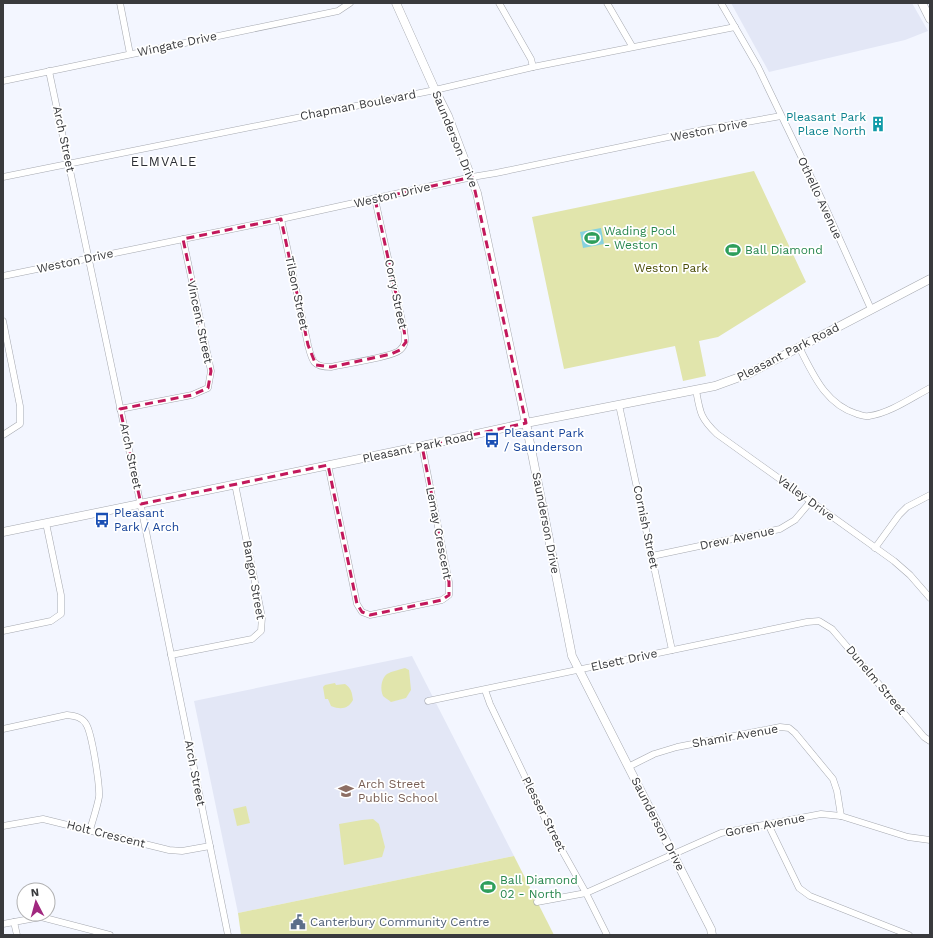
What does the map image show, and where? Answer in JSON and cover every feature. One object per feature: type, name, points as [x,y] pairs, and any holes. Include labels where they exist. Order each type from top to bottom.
[{"type":"street","points":[[120,3],[130,54]]},
{"type":"street","name":"Wingate Drive","points":[[3,81],[338,11],[350,3]]},
{"type":"street","name":"Saunderson Drive","points":[[396,3],[448,116],[477,193],[526,423],[572,656],[711,929],[712,935]]},
{"type":"street","points":[[499,3],[531,59],[533,67]]},
{"type":"street","points":[[607,3],[632,46]]},
{"type":"street","name":"Othello Avenue","points":[[721,3],[758,67],[871,309]]},
{"type":"street","points":[[922,3],[930,19]]},
{"type":"street","name":"Chapman Boulevard","points":[[3,176],[435,90],[632,46],[735,27]]},
{"type":"street","name":"Arch Street","points":[[49,71],[141,504],[228,935]]},
{"type":"street","name":"Weston Drive","points":[[3,276],[183,238],[282,219],[472,177],[781,116]]},
{"type":"street","name":"Corry Street","points":[[316,365],[331,367],[391,354],[400,350],[406,342],[375,199]]},
{"type":"street","name":"Tilson Street","points":[[282,219],[308,345],[311,357],[316,365]]},
{"type":"street","name":"Vincent Street","points":[[120,409],[192,395],[208,388],[211,371],[183,238]]},
{"type":"street","name":"Pleasant Park Road","points":[[3,532],[422,446],[526,423],[715,386],[748,374],[930,279]]},
{"type":"street","points":[[3,321],[20,406],[20,424],[3,435]]},
{"type":"street","points":[[799,347],[826,394],[849,411],[868,416],[885,411],[930,388]]},
{"type":"street","name":"Valley Drive","points":[[696,390],[702,416],[707,424],[717,434],[894,561],[910,575],[930,598]]},
{"type":"street","name":"Cornish Street","points":[[619,405],[672,650]]},
{"type":"street","name":"Lemay Crescent","points":[[328,465],[357,604],[362,612],[370,615],[442,600],[449,595],[449,582],[422,446]]},
{"type":"street","name":"Bangor Street","points":[[171,655],[252,638],[261,631],[262,617],[235,484]]},
{"type":"street","points":[[875,548],[907,507],[930,495]]},
{"type":"street","name":"Drew Avenue","points":[[652,556],[780,529],[795,520],[811,502]]},
{"type":"street","points":[[3,631],[51,621],[61,614],[61,595],[46,524]]},
{"type":"street","name":"Elsett Drive","points":[[428,701],[807,622],[819,622]]},
{"type":"street","name":"Dunelm Street","points":[[819,622],[832,629],[924,737],[930,741]]},
{"type":"street","name":"Plesser Street","points":[[485,690],[490,704],[550,829],[586,892],[607,935]]},
{"type":"street","points":[[3,729],[67,716],[78,717],[86,723],[89,731],[99,784],[99,796],[90,830]]},
{"type":"street","name":"Shamir Avenue","points":[[628,767],[654,754],[677,747],[780,726],[789,728],[795,733],[833,779],[837,791],[841,816]]},
{"type":"street","name":"Goren Avenue","points":[[537,902],[586,892],[721,833],[821,814],[841,816],[908,837],[930,840]]},
{"type":"street","name":"Holt Crescent","points":[[3,826],[43,819],[169,850],[182,851],[210,846]]},
{"type":"street","points":[[768,824],[799,888],[810,896],[909,935]]},
{"type":"street","points":[[3,924],[41,918],[110,935]]},
{"type":"street","points":[[14,922],[17,935]]},
{"type":"highlighted area","points":[[472,177],[526,423],[422,446],[449,582],[449,595],[442,600],[370,615],[362,612],[357,604],[328,465],[141,504],[120,409],[192,395],[208,388],[211,371],[183,239],[281,219],[308,345],[316,365],[331,367],[391,354],[400,350],[406,342],[375,199]]},
{"type":"shaded area","points":[[731,3],[912,3],[928,31],[905,40],[769,72]]},
{"type":"shaded area","name":"Arch Street Public School","points":[[412,656],[514,856],[238,913],[194,701]]},
{"type":"green space","name":"Weston Park","points":[[754,171],[806,282],[718,337],[699,341],[706,376],[683,381],[675,346],[564,369],[532,217]]},
{"type":"green space","points":[[405,668],[409,670],[411,690],[406,698],[391,702],[383,696],[381,687],[383,679],[389,673]]},
{"type":"green space","points":[[335,683],[336,685],[345,684],[351,690],[353,700],[344,708],[331,706],[328,699],[325,699],[323,687],[325,685]]},
{"type":"green space","points":[[246,806],[250,823],[237,826],[233,809]]},
{"type":"green space","points":[[373,819],[379,824],[385,847],[382,857],[344,865],[339,824]]},
{"type":"green space","points":[[514,856],[554,935],[241,935],[238,913]]},
{"type":"water","name":"Wading Pool - Weston","points":[[601,228],[604,244],[583,248],[580,232]]},
{"type":"place","name":"Pleasant Park Place North","points":[[878,124]]},
{"type":"place","name":"Wading Pool - Weston","points":[[592,238]]},
{"type":"place","name":"Ball Diamond","points":[[733,250]]},
{"type":"place","name":"Pleasant Park / Saunderson","points":[[492,440]]},
{"type":"place","name":"Pleasant Park / Arch","points":[[102,520]]},
{"type":"place","name":"Arch Street Public School","points":[[346,791]]},
{"type":"place","name":"Ball Diamond 02 - North","points":[[488,887]]},
{"type":"place","name":"Canterbury Community Centre","points":[[298,922]]},
{"type":"district","name":"ELMVALE","points":[[164,161]]}]
